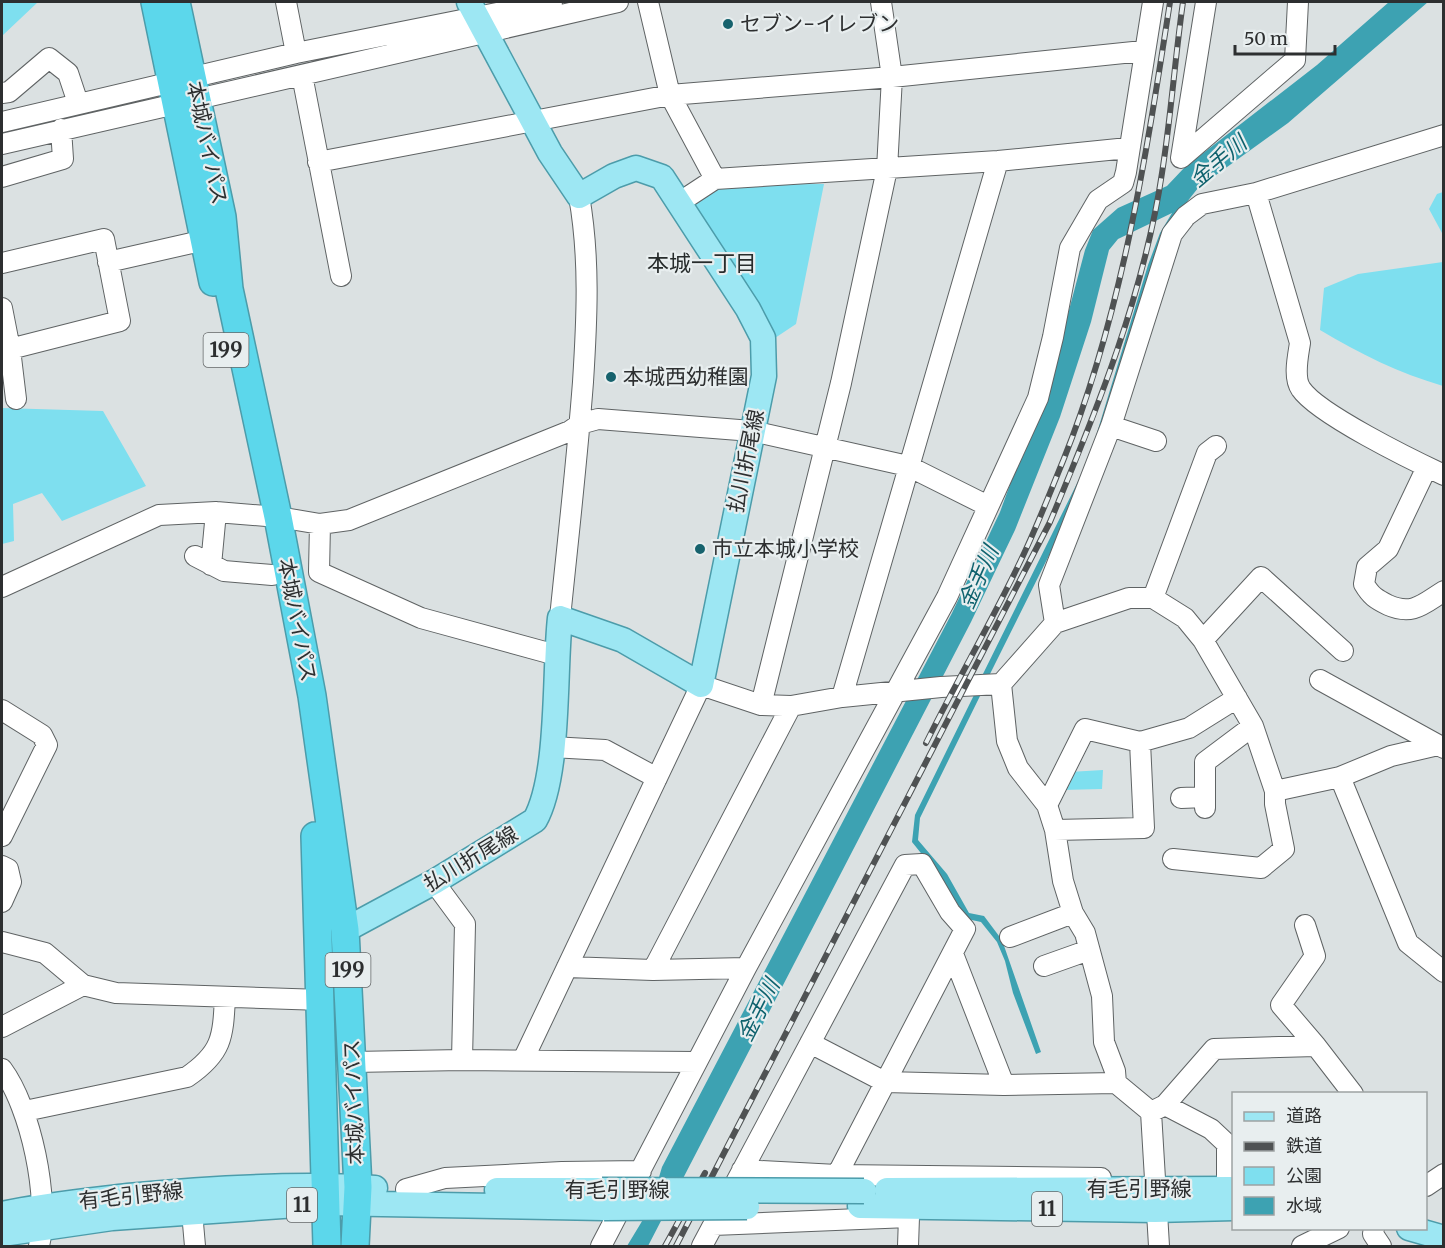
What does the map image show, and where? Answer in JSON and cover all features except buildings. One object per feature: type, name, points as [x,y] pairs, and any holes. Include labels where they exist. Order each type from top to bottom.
[{"type":"highway","name":"本城バイパス","points":[[155,2],[184,89],[222,217],[229,289],[269,517],[272,574],[298,699],[317,854],[327,1246]]},
{"type":"highway","name":"本城バイパス","points":[[176,2],[184,89],[205,240],[312,696],[345,930],[358,1195],[355,1246]]},
{"type":"main road","points":[[477,17],[536,122],[550,153],[579,196]]},
{"type":"main road","name":"払川折尾線","points":[[579,196],[614,176],[636,168],[662,177],[680,202],[763,338],[764,376],[701,685]]},
{"type":"main road","points":[[560,618],[623,640],[701,685]]},
{"type":"main road","name":"払川折尾線","points":[[345,930],[434,882],[535,820],[544,804],[552,747],[560,618]]},
{"type":"main road","name":"有毛引野線","points":[[2,1234],[194,1190],[326,1195],[603,1199],[1156,1199]]},
{"type":"main road","name":"有毛引野線","points":[[358,1195],[406,1190],[603,1199]]},
{"type":"main road","name":"有毛引野線","points":[[2,1214],[41,1226],[192,1212],[326,1195]]},
{"type":"main road","name":"有毛引野線","points":[[862,1198],[909,1212],[1231,1195]]},
{"type":"main road","points":[[1427,1217],[1443,1221]]},
{"type":"main road","points":[[1416,1230],[1443,1238]]},
{"type":"street","points":[[286,2],[296,53]]},
{"type":"street","points":[[2,144],[61,129],[296,53],[552,2]]},
{"type":"street","points":[[2,122],[78,103],[302,75],[477,17],[618,2]]},
{"type":"street","points":[[648,2],[670,95],[715,179]]},
{"type":"street","points":[[761,705],[825,449],[887,169],[892,77],[881,2]]},
{"type":"street","points":[[601,1246],[746,968],[903,691],[1038,399],[1053,337],[1070,248],[1098,200],[1123,183],[1143,51],[1153,2]]},
{"type":"street","points":[[1206,2],[1181,158],[1295,60],[1298,2]]},
{"type":"street","points":[[318,162],[670,95],[892,77],[1143,51]]},
{"type":"street","points":[[2,93],[9,92],[49,58],[68,74],[78,103]]},
{"type":"street","points":[[302,75],[341,276]]},
{"type":"street","points":[[2,177],[63,159],[61,129]]},
{"type":"street","points":[[1055,623],[1049,585],[1111,426],[1172,234],[1186,216],[1202,204],[1256,193],[1443,135]]},
{"type":"street","points":[[680,202],[715,179],[998,161],[1128,147]]},
{"type":"street","points":[[842,697],[998,161]]},
{"type":"street","points":[[1256,193],[1300,343],[1297,368],[1299,388],[1319,408],[1435,471],[1388,549],[1367,567],[1364,584],[1372,597],[1403,611],[1417,608],[1443,591]]},
{"type":"street","points":[[560,618],[580,424],[588,304],[585,227],[579,196]]},
{"type":"street","points":[[2,263],[104,239],[120,321],[10,349]]},
{"type":"street","points":[[108,262],[205,240]]},
{"type":"street","points":[[2,308],[16,399]]},
{"type":"street","points":[[2,588],[159,515],[216,513],[320,524],[349,519],[570,431],[580,424],[598,419],[752,431],[908,466],[988,506]]},
{"type":"street","points":[[1111,426],[1156,441]]},
{"type":"street","points":[[1153,598],[1207,453],[1216,446]]},
{"type":"street","points":[[216,513],[203,561],[224,571],[272,574]]},
{"type":"street","points":[[320,524],[319,572],[421,618],[556,655]]},
{"type":"street","points":[[1203,640],[1261,577],[1343,651]]},
{"type":"street","points":[[523,1060],[701,685],[761,705],[791,706],[842,697],[941,687],[1001,684],[1055,623],[1129,598],[1153,598],[1185,618],[1203,640],[1253,726],[1275,791],[1275,804],[1284,849],[1261,868],[1173,859]]},
{"type":"street","points":[[1320,680],[1441,746]]},
{"type":"street","points":[[1001,684],[1007,741],[1018,768],[1047,805],[1055,830],[1063,880],[1074,913],[1085,933],[1102,996],[1104,1042],[1115,1071],[1116,1083]]},
{"type":"street","points":[[1047,805],[1085,729],[1140,742],[1190,728],[1237,698]]},
{"type":"street","points":[[653,970],[791,706]]},
{"type":"street","points":[[2,710],[42,735],[47,745],[10,793],[2,836]]},
{"type":"street","points":[[1181,798],[1205,803],[1205,762],[1253,726]]},
{"type":"street","points":[[1055,830],[1144,828],[1140,742]]},
{"type":"street","points":[[1275,791],[1340,777],[1391,756],[1441,746]]},
{"type":"street","points":[[552,747],[605,750],[657,778]]},
{"type":"street","points":[[1340,777],[1408,943],[1443,972]]},
{"type":"street","points":[[702,1246],[905,865],[922,864],[950,912],[965,929],[837,1175]]},
{"type":"street","points":[[2,866],[8,869],[11,882],[2,902]]},
{"type":"street","points":[[434,882],[465,924],[462,1060]]},
{"type":"street","points":[[1010,937],[1074,913]]},
{"type":"street","points":[[1305,925],[1315,956],[1281,1005],[1351,1092]]},
{"type":"street","points":[[2,942],[45,953],[83,985],[116,993],[322,1000]]},
{"type":"street","points":[[1044,966],[1089,950]]},
{"type":"street","points":[[953,954],[1004,1085]]},
{"type":"street","points":[[567,967],[653,970],[746,968]]},
{"type":"street","points":[[2,1027],[83,985]]},
{"type":"street","points":[[25,1111],[187,1077],[204,1066],[216,1052],[224,1033],[225,997]]},
{"type":"street","points":[[810,1043],[885,1082],[1004,1085],[1116,1083],[1158,1109],[1211,1129],[1227,1144],[1231,1195]]},
{"type":"street","points":[[1159,1246],[1156,1199],[1158,1109],[1214,1049],[1316,1046]]},
{"type":"street","points":[[353,1062],[523,1060],[696,1062]]},
{"type":"street","points":[[5,1081],[25,1111],[41,1226]]},
{"type":"street","points":[[742,1170],[837,1175],[1124,1178],[1156,1199]]},
{"type":"street","points":[[406,1190],[445,1178],[562,1172],[641,1172]]},
{"type":"street","points":[[1427,1185],[1443,1174]]},
{"type":"street","points":[[192,1212],[195,1246]]},
{"type":"street","points":[[713,1225],[909,1212],[908,1246]]},
{"type":"street","points":[[1302,1246],[1335,1230]]},
{"type":"street","points":[[1374,1230],[1373,1234],[1381,1246]]},
{"type":"green space","points":[[2,2],[38,2],[2,36]]},
{"type":"green space","points":[[824,184],[796,324],[772,340],[690,206],[718,185]]},
{"type":"green space","points":[[1444,192],[1443,258],[1442,233],[1429,209],[1437,194]]},
{"type":"green space","points":[[1443,262],[1443,386],[1380,362],[1320,330],[1324,288],[1358,274]]},
{"type":"green space","points":[[2,408],[103,411],[146,486],[62,521],[42,493],[13,504],[14,541],[2,544]]},
{"type":"green space","points":[[1103,770],[1102,789],[1061,790],[1069,772]]},
{"type":"water","name":"金手川","points":[[1389,2],[1428,2],[1288,123],[1198,188],[1179,212],[1077,499],[987,680],[980,680],[1089,459],[1148,265],[1160,233],[1172,213],[1118,239],[1109,250],[1091,322],[1060,417],[1015,530],[971,622],[648,1246],[627,1246],[650,1208],[662,1167],[952,613],[1000,512],[1056,359],[1085,250],[1093,230],[1118,208],[1167,186],[1184,168],[1317,65]]},
{"type":"water","points":[[974,695],[980,696],[920,818],[918,840],[947,874],[969,913],[984,916],[1002,940],[1041,1052],[1036,1054],[997,942],[981,922],[967,919],[941,878],[912,842],[915,815]]},
{"type":"railway","points":[[926,743],[1026,550],[1084,405],[1101,349],[1130,234],[1170,2]]},
{"type":"railway","points":[[676,1246],[1050,522],[1068,480],[1117,351],[1144,263],[1162,173],[1183,2]]},
{"type":"railway","points":[[665,1246],[705,1173]]},
{"type":"place","name":"セブン-イレブン","points":[[728,24]]},
{"type":"place","name":"本城西幼稚園","points":[[611,377]]},
{"type":"place","name":"市立本城小学校","points":[[700,549]]},
{"type":"district","name":"本城一丁目","points":[[702,263]]}]
